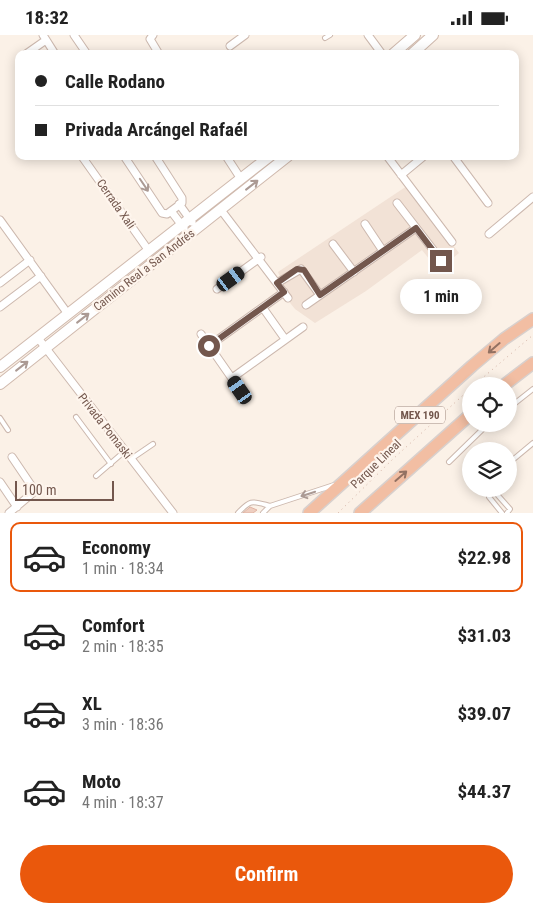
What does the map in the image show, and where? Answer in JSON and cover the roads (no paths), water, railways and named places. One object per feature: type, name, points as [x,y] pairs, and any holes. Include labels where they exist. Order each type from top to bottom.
[{"type":"highway","name":"MEX 190","points":[[310,513],[472,366],[504,339],[533,319]]},
{"type":"highway","points":[[515,377],[533,363]]},
{"type":"highway","name":"MEX 190","points":[[363,512],[462,422]]},
{"type":"main road","points":[[398,50],[415,35]]},
{"type":"main road","points":[[416,50],[433,35]]},
{"type":"main road","points":[[406,43],[411,50]]},
{"type":"main road","name":"Camino Real a San Andrés","points":[[2,363],[38,338],[265,160]]},
{"type":"main road","name":"Camino Real a San Andrés","points":[[0,383],[283,160]]},
{"type":"street","points":[[74,35],[84,50]]},
{"type":"street","points":[[153,35],[150,39],[156,50]]},
{"type":"street","points":[[230,46],[245,35]]},
{"type":"street","points":[[368,35],[379,50]]},
{"type":"street","points":[[31,50],[45,38],[53,50]]},
{"type":"street","name":"Cerrada Xali","points":[[84,160],[149,251]]},
{"type":"street","points":[[127,160],[167,212],[186,222]]},
{"type":"street","points":[[157,160],[181,202],[186,222],[193,232]]},
{"type":"street","points":[[229,160],[241,179]]},
{"type":"street","points":[[390,160],[452,242]]},
{"type":"street","points":[[401,175],[419,160]]},
{"type":"street","points":[[456,160],[488,203]]},
{"type":"street","points":[[489,234],[533,197]]},
{"type":"street","points":[[167,212],[181,202]]},
{"type":"street","points":[[396,203],[441,261]]},
{"type":"street","points":[[209,346],[263,308],[286,295],[269,272],[268,265],[260,258],[223,208]]},
{"type":"street","points":[[0,220],[68,314]]},
{"type":"street","points":[[365,223],[384,251]]},
{"type":"street","points":[[306,305],[416,228]]},
{"type":"street","points":[[333,244],[354,272]]},
{"type":"street","points":[[217,289],[260,258]]},
{"type":"street","points":[[1,279],[30,260]]},
{"type":"street","points":[[277,283],[301,269],[320,295]]},
{"type":"street","points":[[0,307],[42,276]]},
{"type":"street","points":[[263,308],[285,339]]},
{"type":"street","points":[[232,378],[303,327]]},
{"type":"street","points":[[201,334],[240,390]]},
{"type":"street","name":"Privada Pomaski","points":[[38,338],[173,513]]},
{"type":"street","points":[[10,513],[35,491],[12,457]]},
{"type":"street","points":[[0,481],[17,507]]},
{"type":"lane","points":[[325,38],[330,35]]},
{"type":"lane","points":[[517,401],[533,389]]},
{"type":"lane","points":[[76,417],[111,464]]},
{"type":"lane","points":[[0,418],[8,430]]},
{"type":"lane","points":[[449,462],[480,432]]},
{"type":"lane","points":[[517,456],[533,443]]},
{"type":"lane","points":[[131,459],[153,444]]},
{"type":"lane","points":[[96,476],[125,451]]},
{"type":"lane","points":[[263,513],[270,506],[345,482]]},
{"type":"lane","points":[[502,513],[489,497],[494,491],[510,512]]},
{"type":"lane","points":[[238,513],[248,502],[254,501],[270,506]]}]
